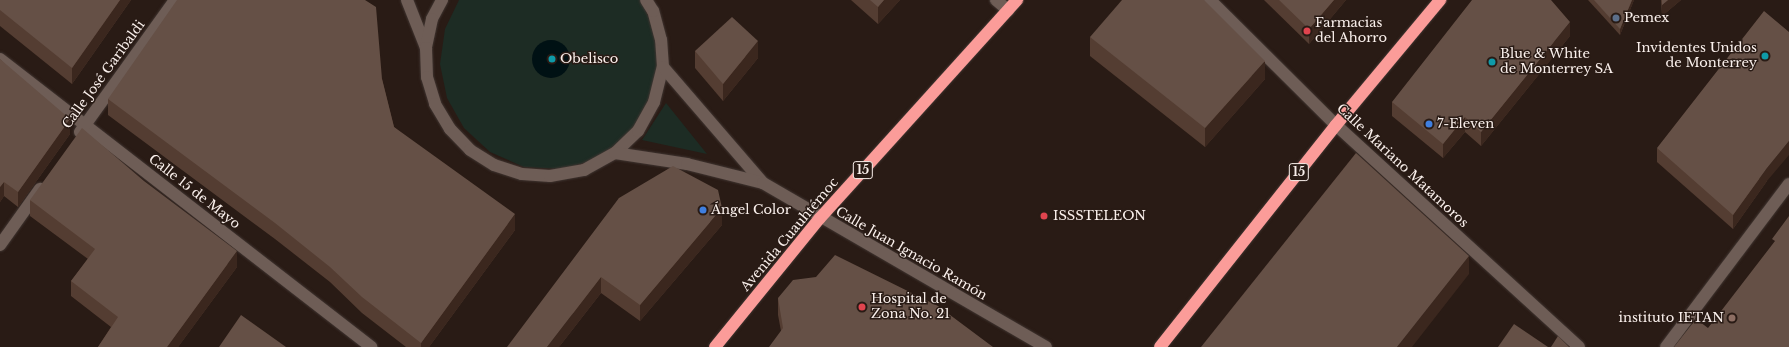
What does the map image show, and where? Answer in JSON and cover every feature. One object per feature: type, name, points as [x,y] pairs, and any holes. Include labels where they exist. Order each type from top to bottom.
[{"type":"highway","name":"Avenida Cuauhtémoc","points":[[715,347],[820,218],[1018,0]]},
{"type":"highway","name":"15","points":[[1160,347],[1336,125],[1440,0]]},
{"type":"street","name":"Calle José Garibaldi","points":[[71,145],[175,0]]},
{"type":"street","points":[[408,0],[426,48]]},
{"type":"street","points":[[442,0],[432,18],[426,48],[427,77],[435,104],[450,129],[470,150],[494,165],[522,174],[550,176],[584,170],[615,153],[638,131],[654,102],[663,67],[661,40],[653,11],[646,0]]},
{"type":"street","points":[[996,0],[1008,10]]},
{"type":"street","name":"Calle Mariano Matamoros","points":[[1210,0],[1336,125],[1579,347]]},
{"type":"street","name":"Calle 15 de Mayo","points":[[0,59],[84,126],[371,347]]},
{"type":"street","name":"Calle Juan Ignacio Ramón","points":[[663,67],[763,184]]},
{"type":"street","name":"Calle Juan Ignacio Ramón","points":[[615,153],[687,164],[763,184],[1046,347]]},
{"type":"street","points":[[0,245],[49,176]]},
{"type":"street","points":[[1666,347],[1789,184]]},
{"type":"green space","points":[[459,0],[641,0],[656,34],[659,71],[649,107],[628,137],[598,159],[562,169],[524,167],[490,152],[464,128],[447,98],[440,64],[445,29]]},
{"type":"green space","points":[[666,103],[707,154],[642,140]]},
{"type":"shaded area","points":[[547,40],[555,40],[565,45],[569,52],[569,66],[565,73],[555,78],[547,78],[537,73],[535,70],[532,63],[532,55],[537,45],[540,43]]},
{"type":"building","points":[[0,0],[120,0],[72,68],[0,10]]},
{"type":"building","points":[[177,0],[365,0],[376,7],[382,79],[394,127],[515,214],[421,343],[362,297],[330,267],[275,223],[108,99]]},
{"type":"building","points":[[870,0],[884,0],[878,7]]},
{"type":"building","points":[[1122,0],[1204,0],[1265,61],[1205,128],[1090,37]]},
{"type":"building","points":[[1279,0],[1334,0],[1309,29]]},
{"type":"building","name":"Blue & White de Monterrey SA","points":[[1472,0],[1551,0],[1570,22],[1481,132],[1465,117],[1443,144],[1392,102]]},
{"type":"building","name":"Pemex","points":[[1594,0],[1632,0],[1620,29]]},
{"type":"building","points":[[1662,0],[1668,0],[1662,5]]},
{"type":"building","points":[[1764,11],[1789,32],[1789,141],[1767,168],[1733,215],[1657,148]]},
{"type":"building","points":[[732,17],[758,41],[723,84],[695,51]]},
{"type":"building","points":[[0,59],[70,119],[18,192],[4,182],[0,187]]},
{"type":"building","points":[[82,128],[144,181],[237,251],[167,347],[98,347],[118,317],[71,281],[95,249],[30,200]]},
{"type":"building","points":[[1356,153],[1469,256],[1397,347],[1201,347]]},
{"type":"building","points":[[673,166],[718,190],[722,208],[640,305],[601,277],[547,347],[507,347],[619,198]]},
{"type":"building","points":[[1789,216],[1789,347],[1674,347],[1696,319],[1708,328],[1775,241],[1772,239]]},
{"type":"building","name":"Hospital de Zona No. 21","points":[[835,255],[938,306],[993,347],[769,347],[783,328],[778,298],[793,280],[816,277]]},
{"type":"building","points":[[241,315],[286,347],[219,347]]},
{"type":"building","points":[[1514,324],[1548,347],[1498,347]]},
{"type":"building","points":[[1558,336],[1569,347],[1551,347]]},
{"type":"place","name":"Pemex","points":[[1616,18]]},
{"type":"place","name":"Farmacias del Ahorro","points":[[1307,31]]},
{"type":"place","name":"Invidentes Unidos de Monterrey","points":[[1765,56]]},
{"type":"place","name":"Obelisco","points":[[552,59]]},
{"type":"place","name":"Blue & White de Monterrey SA","points":[[1492,62]]},
{"type":"place","name":"7-Eleven","points":[[1429,124]]},
{"type":"place","name":"Ángel Color","points":[[703,210]]},
{"type":"place","name":"ISSSTELEON","points":[[1044,216]]},
{"type":"place","name":"Hospital de Zona No. 21","points":[[862,307]]},
{"type":"place","name":"instituto IETAN","points":[[1732,318]]}]
